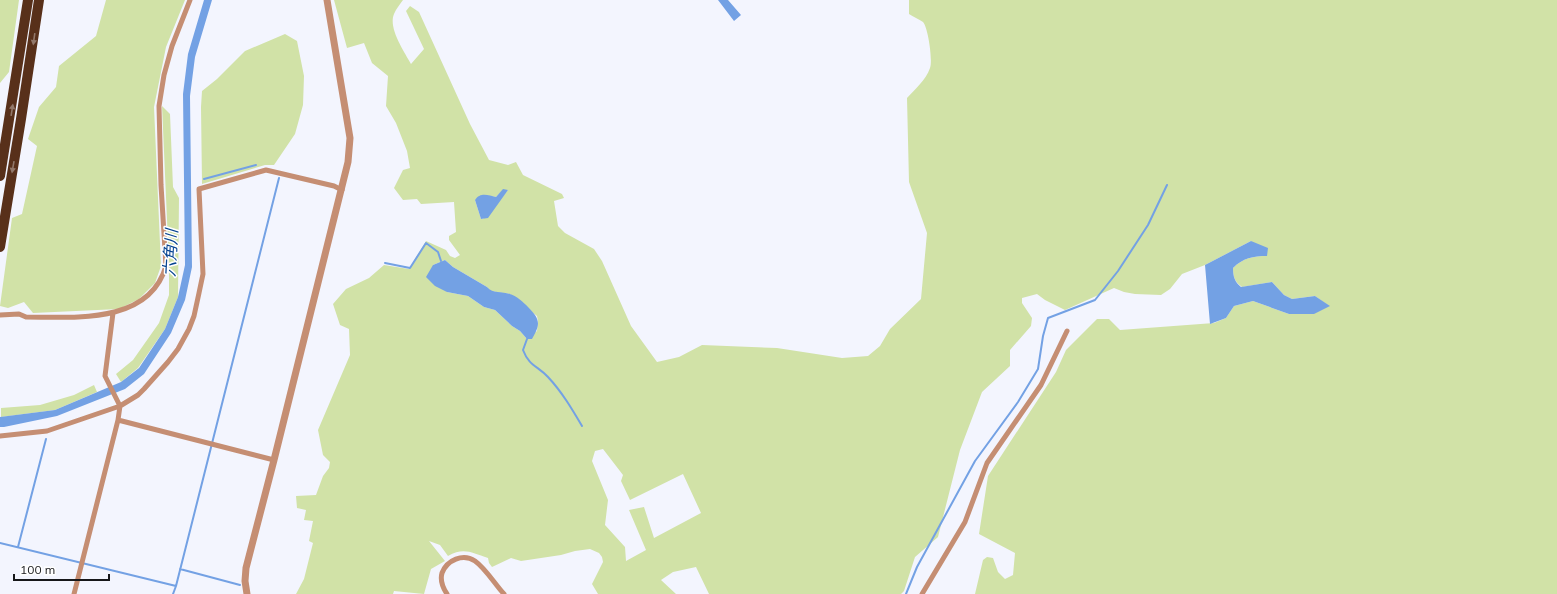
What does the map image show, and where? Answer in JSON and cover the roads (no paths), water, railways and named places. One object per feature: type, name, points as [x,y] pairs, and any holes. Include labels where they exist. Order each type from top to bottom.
[{"type":"highway","points":[[0,176],[28,0]]},
{"type":"highway","points":[[0,247],[22,119],[39,0]]},
{"type":"street","points":[[0,315],[19,314],[26,317],[113,313],[133,306],[151,293],[164,276],[166,266],[161,186],[159,106],[164,75],[172,46],[190,0]]},
{"type":"street","points":[[247,594],[245,581],[246,568],[348,162],[350,138],[327,0]]},
{"type":"street","points":[[0,436],[47,431],[120,406],[138,395],[168,362],[178,349],[194,316],[203,274],[199,189],[266,170],[334,186],[342,190]]},
{"type":"street","points":[[74,594],[118,420],[120,406],[106,376],[113,313]]},
{"type":"street","points":[[922,594],[965,522],[987,463],[1042,386],[1067,331]]},
{"type":"street","points":[[118,420],[274,460]]},
{"type":"street","points":[[447,594],[442,582],[442,574],[452,561],[459,558],[467,558],[475,561],[504,594]]},
{"type":"water","points":[[204,0],[212,0],[195,57],[190,96],[192,267],[185,300],[171,333],[144,374],[125,389],[57,416],[0,427],[0,417],[55,410],[121,382],[139,368],[165,329],[178,297],[185,265],[183,94],[188,54]]},
{"type":"water","points":[[718,0],[728,0],[741,15],[734,21]]},
{"type":"water","points":[[503,189],[508,190],[488,218],[481,219],[475,200],[477,197],[487,195],[496,197]]},
{"type":"water","points":[[1251,241],[1268,248],[1267,256],[1248,258],[1233,268],[1235,279],[1241,287],[1272,282],[1284,295],[1292,299],[1315,296],[1330,306],[1314,314],[1289,314],[1253,301],[1234,306],[1226,318],[1210,324],[1205,265]]},
{"type":"water","points":[[445,260],[453,267],[492,291],[510,294],[522,301],[537,318],[538,325],[532,339],[527,339],[520,331],[512,326],[495,310],[484,307],[468,296],[447,292],[435,286],[426,277],[433,265]]},
{"type":"waterway","points":[[204,179],[256,165]]},
{"type":"waterway","points":[[0,543],[176,586],[279,178]]},
{"type":"waterway","points":[[906,594],[917,567],[975,461],[1018,402],[1038,369],[1043,336],[1048,318],[1095,300],[1118,271],[1148,225],[1167,185]]},
{"type":"waterway","points":[[385,263],[410,268],[426,243],[438,252],[441,261]]},
{"type":"waterway","points":[[527,339],[523,350],[525,355],[531,363],[544,373],[558,389],[582,426]]},
{"type":"waterway","points":[[18,547],[46,439]]},
{"type":"waterway","points":[[180,569],[240,585]]},
{"type":"waterway","points":[[173,594],[176,586]]},
{"type":"water label","name":"六角川","points":[[170,253]]}]
